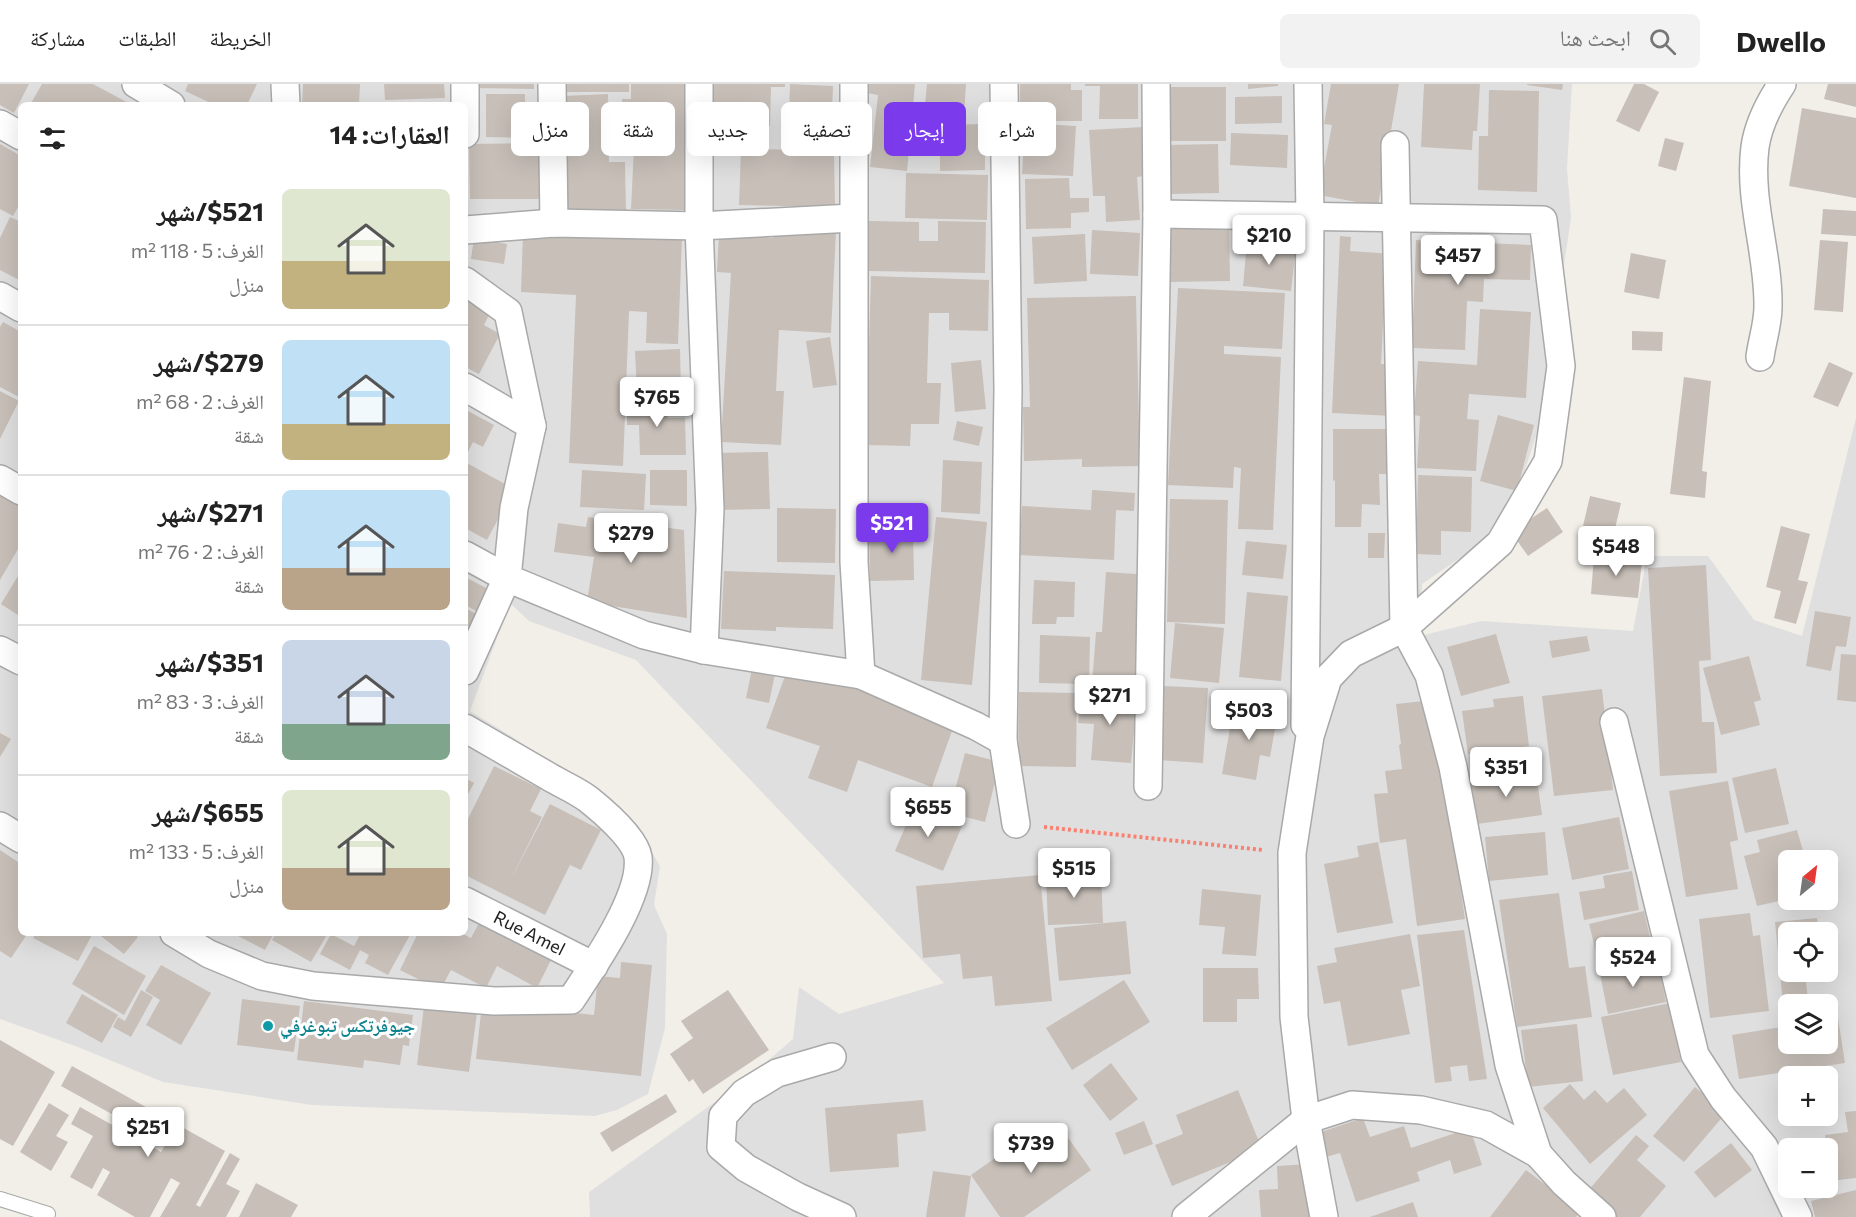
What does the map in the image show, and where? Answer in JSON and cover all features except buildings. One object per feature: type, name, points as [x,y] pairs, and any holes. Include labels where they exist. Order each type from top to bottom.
[{"type":"street","points":[[136,84],[166,102]]},
{"type":"street","points":[[285,84],[286,102]]},
{"type":"street","points":[[465,84],[465,102]]},
{"type":"street","points":[[552,84],[554,223]]},
{"type":"street","points":[[699,84],[699,226],[710,509],[704,650]]},
{"type":"street","points":[[854,84],[854,562],[861,675]]},
{"type":"street","points":[[1004,84],[1008,390],[1003,741],[1016,824]]},
{"type":"street","points":[[1148,786],[1157,214],[1156,84]]},
{"type":"street","points":[[1304,778],[1310,217],[1308,84]]},
{"type":"street","points":[[1760,357],[1768,309],[1765,260],[1754,194],[1755,146],[1768,106],[1782,84]]},
{"type":"street","points":[[0,124],[18,134]]},
{"type":"street","points":[[1395,145],[1404,628],[1429,675],[1453,767],[1509,1065],[1538,1154]]},
{"type":"street","points":[[1157,214],[1543,220],[1561,366],[1548,461],[1500,543],[1404,628],[1351,654],[1328,678],[1310,736],[1292,853],[1294,1017],[1306,1120],[1324,1217]]},
{"type":"street","points":[[468,230],[554,223],[699,226],[853,218]]},
{"type":"street","points":[[468,283],[508,312],[532,426],[514,508],[507,578],[468,663]]},
{"type":"street","points":[[0,296],[18,306]]},
{"type":"street","points":[[468,389],[532,426]]},
{"type":"street","points":[[0,479],[18,489]]},
{"type":"street","points":[[468,557],[507,578],[644,635],[704,650],[861,675],[976,726],[1003,741]]},
{"type":"street","points":[[0,650],[18,659]]},
{"type":"street","points":[[1614,722],[1695,1056],[1723,1098],[1764,1147],[1798,1217]]},
{"type":"street","points":[[179,936],[208,954],[262,976],[313,986],[494,1001],[571,1000],[594,966],[621,917],[636,882],[638,856],[630,840],[588,799],[468,731]]},
{"type":"street","points":[[0,826],[18,837]]},
{"type":"street","name":"Rue Amel","points":[[468,903],[594,966]]},
{"type":"street","points":[[832,1057],[777,1073],[744,1093],[723,1116],[721,1147],[746,1168],[798,1197],[842,1217]]},
{"type":"street","points":[[1186,1217],[1306,1120],[1352,1105],[1421,1110],[1486,1125],[1538,1154],[1564,1183],[1602,1217]]},
{"type":"lane","points":[[0,1199],[48,1214]]},
{"type":"path","points":[[1016,824],[1292,853]]},
{"type":"shaded area","points":[[0,84],[1572,84],[1567,168],[1571,218],[1541,421],[1517,494],[1479,545],[1422,584],[1420,636],[1481,621],[1633,631],[1647,556],[1708,556],[1754,620],[1802,636],[1856,418],[1856,1217],[590,1217],[589,1192],[743,1082],[793,1039],[799,987],[839,1014],[944,983],[636,660],[529,621],[510,603],[470,711],[511,736],[606,802],[639,830],[660,866],[654,905],[667,934],[665,1028],[648,1094],[617,1110],[595,1116],[312,1105],[163,1082],[78,1047],[0,1019]]},
{"type":"place","name":"جيوفرتكس تبوغرفي","points":[[268,1026]]}]
